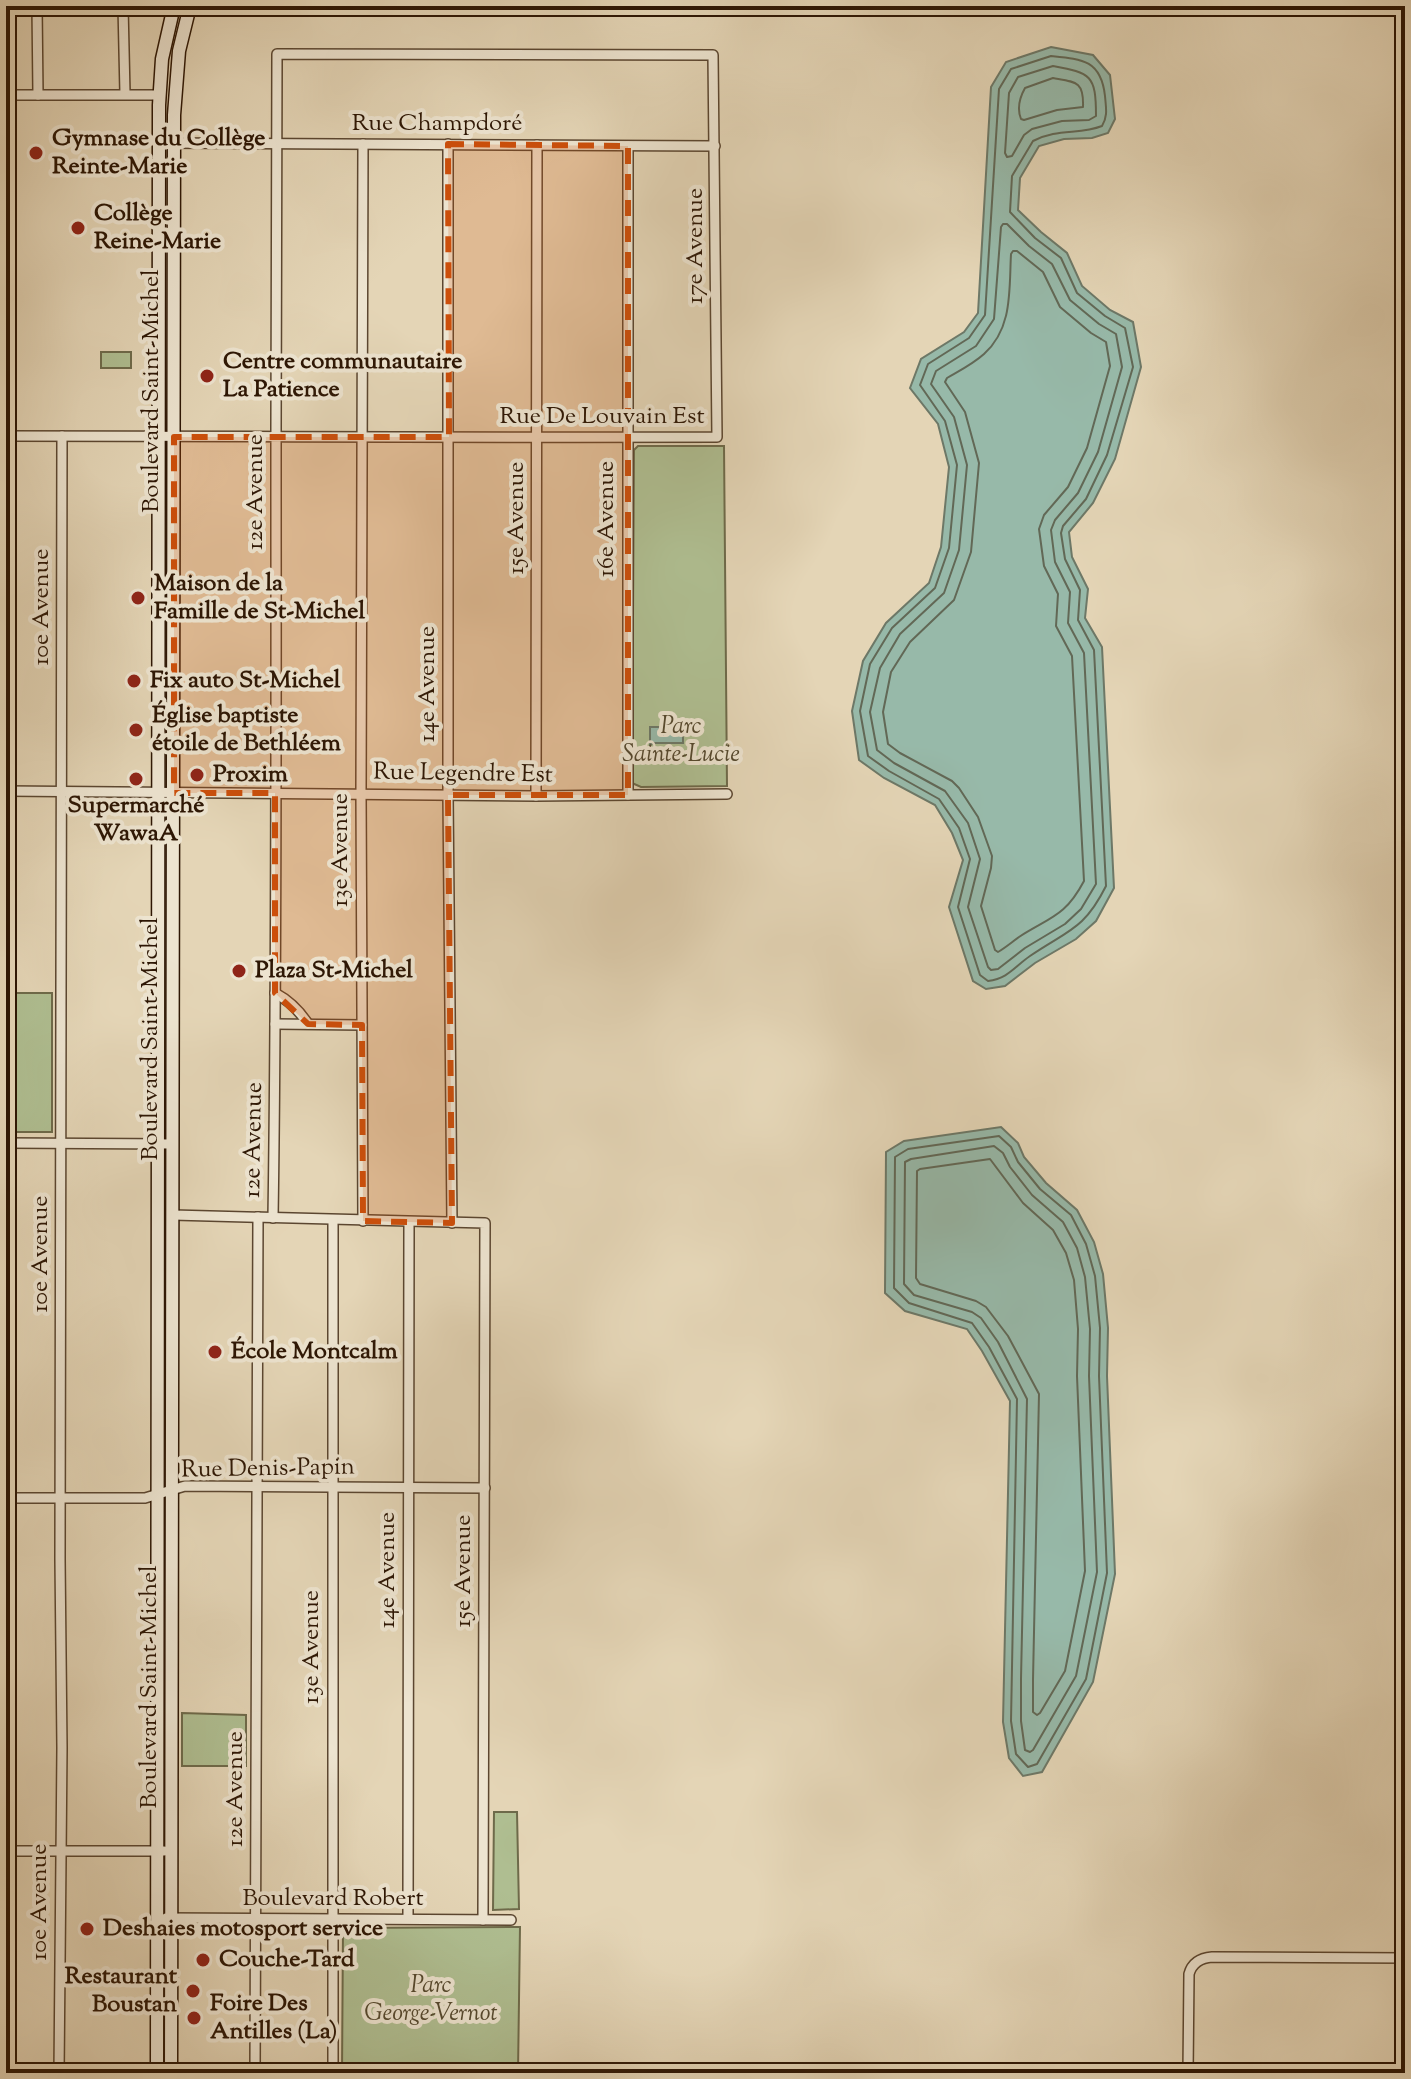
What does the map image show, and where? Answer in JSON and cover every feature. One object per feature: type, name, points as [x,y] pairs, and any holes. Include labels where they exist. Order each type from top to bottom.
[{"type":"main road","name":"Boulevard Saint-Michel","points":[[157,2073],[159,95],[174,6]]},
{"type":"main road","name":"Boulevard Saint-Michel","points":[[171,2073],[174,143],[176,69],[190,6]]},
{"type":"street","points":[[37,6],[38,95]]},
{"type":"street","points":[[123,6],[125,94]]},
{"type":"street","name":"17e Avenue","points":[[277,54],[713,55],[717,437]]},
{"type":"street","name":"12e Avenue","points":[[273,1218],[277,54]]},
{"type":"street","points":[[6,95],[159,95]]},
{"type":"street","name":"Rue Champdoré","points":[[159,143],[715,146]]},
{"type":"street","name":"13e Avenue","points":[[363,144],[363,1221]]},
{"type":"street","name":"14e Avenue","points":[[448,144],[448,795],[452,1223]]},
{"type":"street","name":"15e Avenue","points":[[536,796],[537,145]]},
{"type":"street","name":"16e Avenue","points":[[628,146],[628,795]]},
{"type":"street","name":"Rue De Louvain Est","points":[[6,436],[717,437]]},
{"type":"street","name":"10e Avenue","points":[[59,2073],[62,1748],[62,436]]},
{"type":"street","name":"Rue Legendre Est","points":[[6,791],[536,796],[727,794]]},
{"type":"street","points":[[275,993],[293,1005],[308,1024]]},
{"type":"street","points":[[275,1024],[362,1025]]},
{"type":"street","points":[[6,1143],[173,1144]]},
{"type":"street","points":[[173,1215],[452,1223]]},
{"type":"street","name":"12e Avenue","points":[[255,2073],[258,1217]]},
{"type":"street","name":"13e Avenue","points":[[333,1220],[333,2073]]},
{"type":"street","name":"14e Avenue","points":[[408,1918],[409,1223]]},
{"type":"street","name":"15e Avenue","points":[[452,1223],[485,1223],[483,1920]]},
{"type":"street","name":"Rue Denis-Papin","points":[[6,1498],[145,1498],[185,1486],[485,1488]]},
{"type":"street","points":[[6,1851],[171,1851]]},
{"type":"street","name":"Boulevard Robert","points":[[156,1918],[511,1920]]},
{"type":"street","points":[[1188,2073],[1189,1974],[1198,1961],[1212,1957],[1405,1958]]},
{"type":"highlighted area","points":[[448,144],[628,146],[628,795],[448,795],[452,1223],[363,1221],[362,1025],[308,1024],[275,993],[275,793],[174,793],[174,437],[449,437]]},
{"type":"green space","points":[[101,352],[131,352],[131,368],[101,368]]},
{"type":"green space","name":"Parc Sainte-Lucie","points":[[638,446],[724,446],[727,786],[641,787],[632,783],[634,450]]},
{"type":"green space","points":[[6,993],[52,993],[52,1132],[6,1132]]},
{"type":"green space","points":[[182,1713],[246,1715],[246,1766],[182,1766]]},
{"type":"green space","name":"Parc George-Vernot","points":[[494,1812],[517,1812],[519,1909],[493,1910]]},
{"type":"green space","name":"Parc George-Vernot","points":[[520,1927],[518,2073],[342,2073],[343,1928]]},
{"type":"water","points":[[1051,47],[1093,55],[1110,75],[1115,119],[1108,133],[1039,146],[1020,178],[1018,210],[1067,253],[1082,286],[1110,310],[1133,322],[1141,367],[1115,459],[1093,503],[1069,532],[1072,557],[1088,589],[1085,618],[1102,647],[1114,888],[1096,921],[1076,939],[1035,963],[1005,986],[986,989],[973,981],[949,907],[963,860],[952,833],[935,805],[884,778],[859,760],[852,711],[863,661],[886,623],[929,583],[941,547],[949,467],[938,424],[910,388],[921,359],[964,332],[978,313],[991,87],[1006,62]]},
{"type":"water","points":[[650,727],[683,727],[683,743],[650,745]]},
{"type":"water","points":[[1001,1127],[1018,1143],[1024,1157],[1046,1183],[1077,1210],[1094,1242],[1103,1274],[1108,1328],[1115,1574],[1093,1682],[1042,1772],[1023,1776],[1009,1758],[1003,1722],[1010,1401],[967,1329],[905,1311],[885,1293],[886,1152],[904,1141]]},
{"type":"place","name":"Gymnase du Collège Reinte-Marie","points":[[36,153]]},
{"type":"place","name":"Collège Reine-Marie","points":[[78,228]]},
{"type":"place","name":"Centre communautaire La Patience","points":[[207,376]]},
{"type":"place","name":"Maison de la Famille de St-Michel","points":[[138,598]]},
{"type":"place","name":"Fix auto St-Michel","points":[[134,681]]},
{"type":"place","name":"Église baptiste étoile de Bethléem","points":[[136,730]]},
{"type":"place","name":"Proxim","points":[[197,775]]},
{"type":"place","name":"Supermarché WawaA","points":[[136,779]]},
{"type":"place","name":"Plaza St-Michel","points":[[239,971]]},
{"type":"place","name":"École Montcalm","points":[[215,1352]]},
{"type":"place","name":"Deshaies motosport service","points":[[87,1929]]},
{"type":"place","name":"Couche-Tard","points":[[203,1960]]},
{"type":"place","name":"Restaurant Boustan","points":[[193,1991]]},
{"type":"place","name":"Foire Des Antilles (La)","points":[[194,2018]]}]
